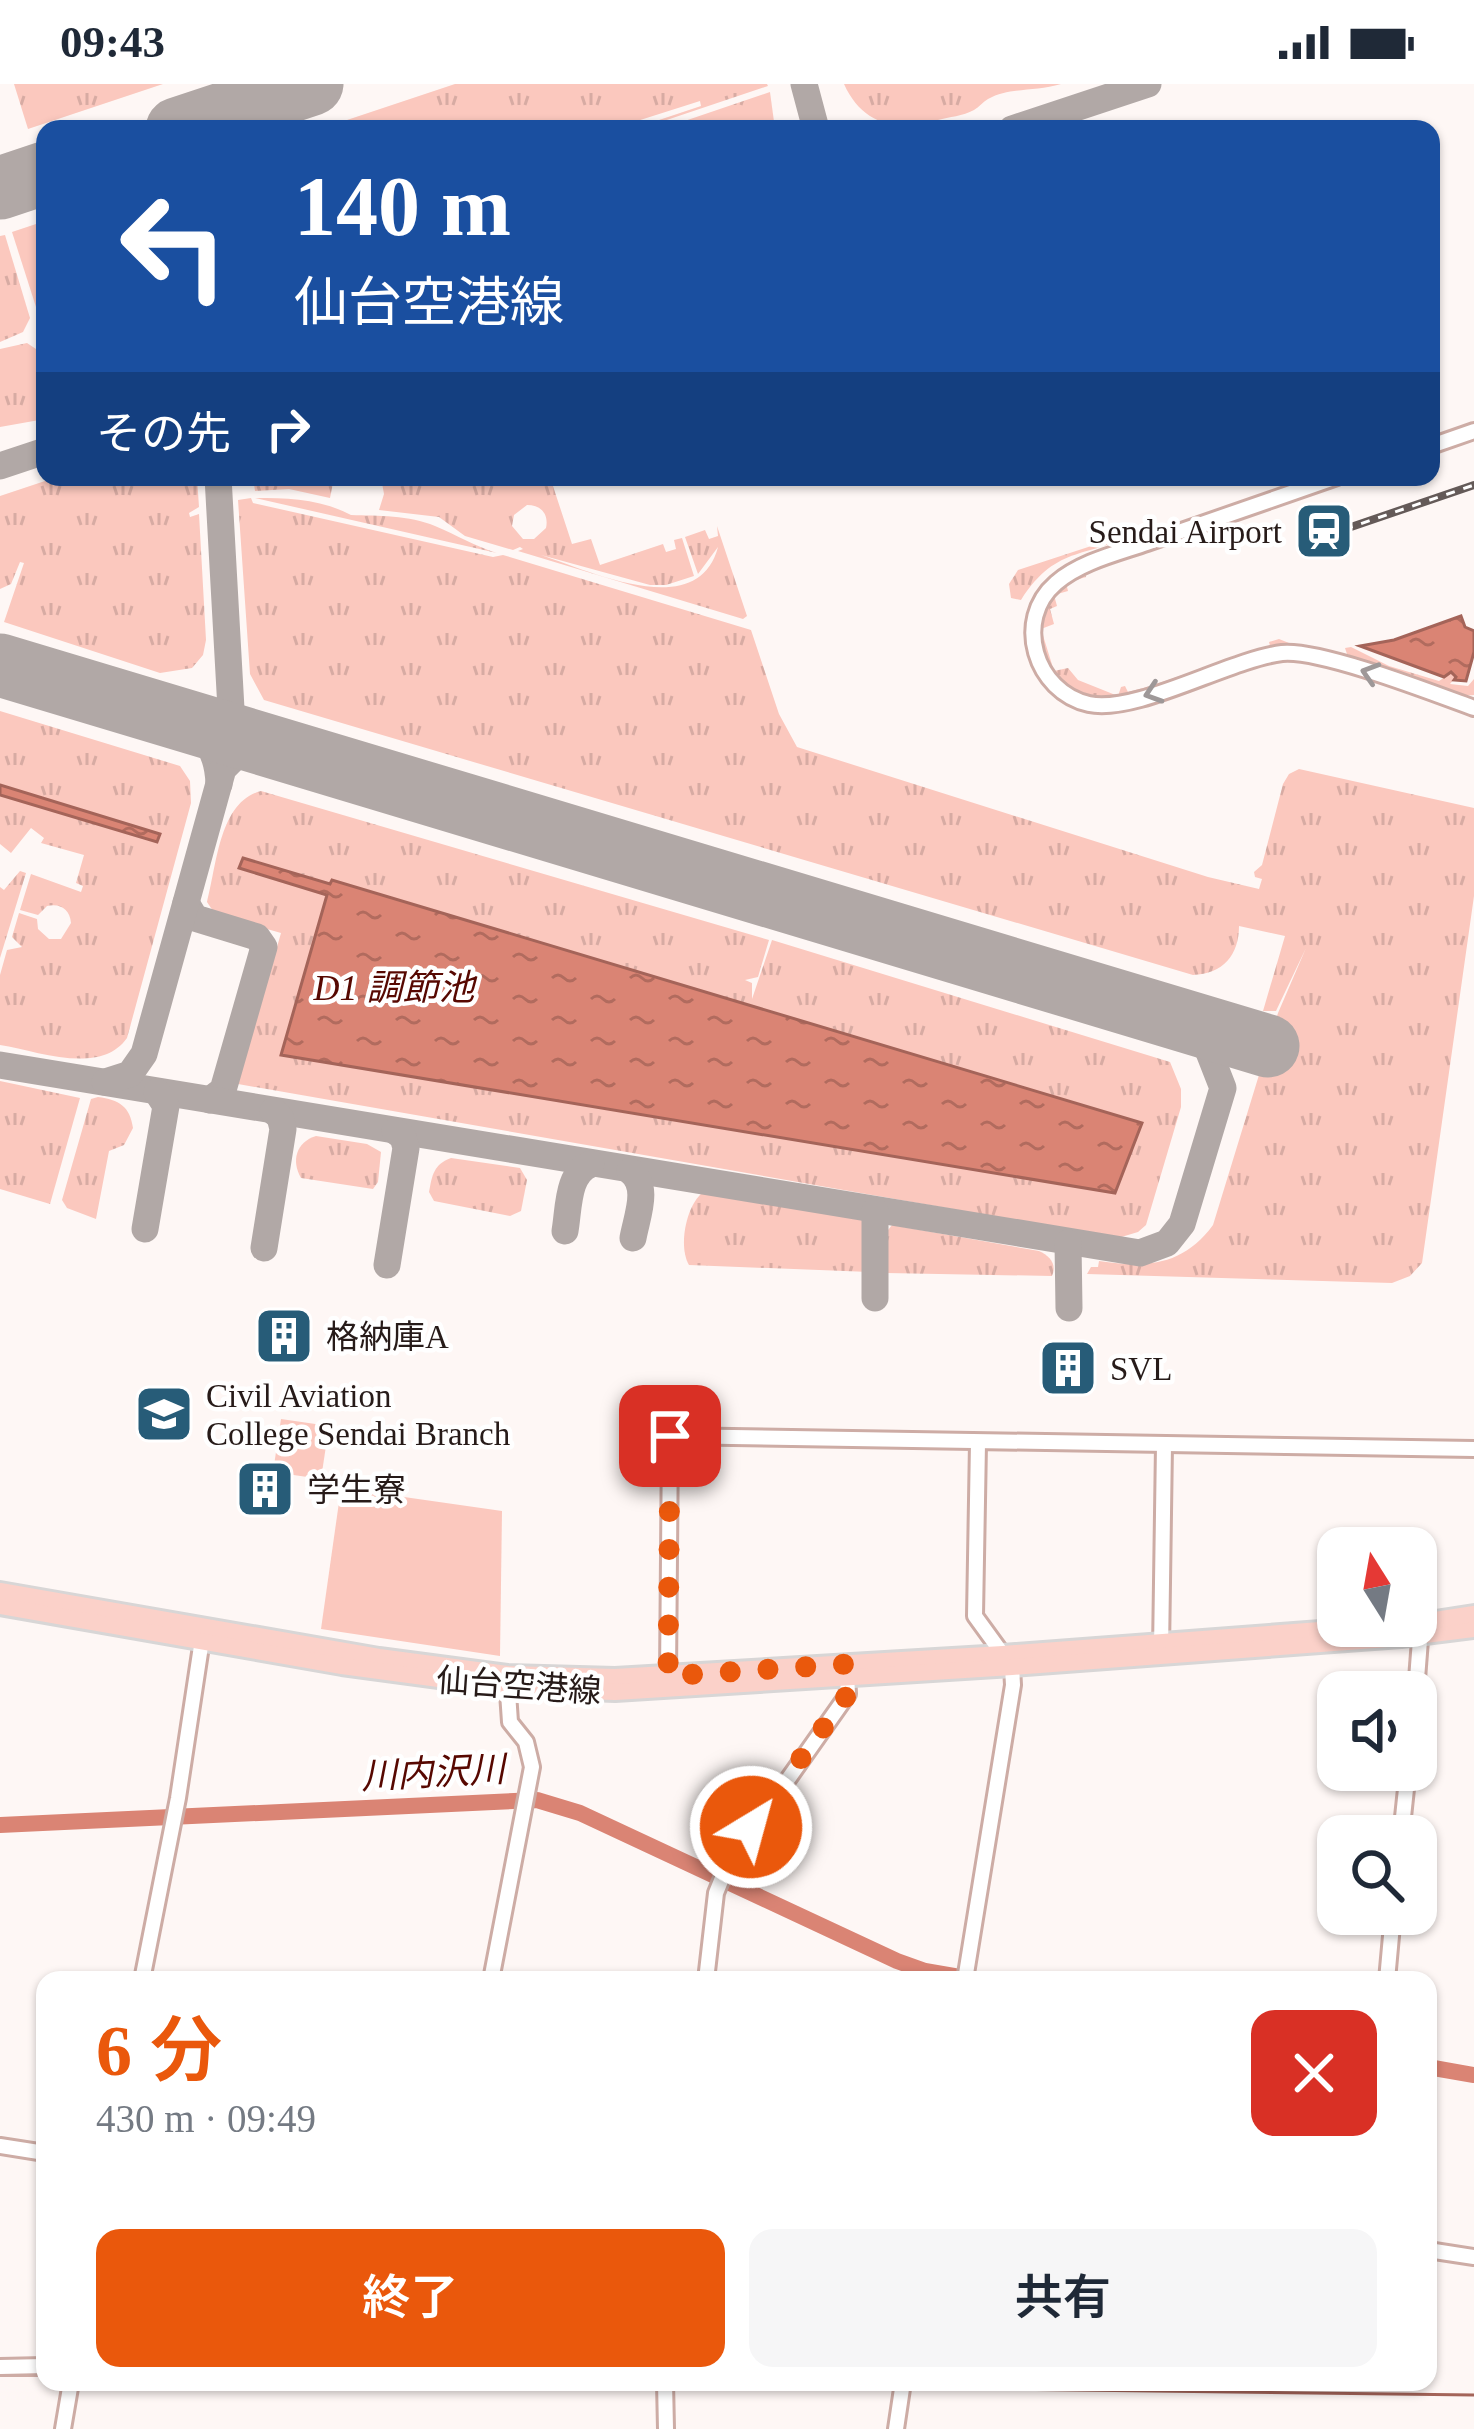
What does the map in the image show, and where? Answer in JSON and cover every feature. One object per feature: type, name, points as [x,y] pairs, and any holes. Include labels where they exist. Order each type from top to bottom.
[{"type":"main road","name":"仙台空港線","points":[[0,1591],[203,1635]]},
{"type":"main road","name":"仙台空港線","points":[[0,1606],[506,1681],[669,1692],[847,1672],[1317,1635]]},
{"type":"main road","name":"仙台空港線","points":[[1437,1623],[1474,1614]]},
{"type":"main road","name":"仙台空港線","points":[[1437,1628],[1474,1629]]},
{"type":"main road","name":"仙台空港線","points":[[1161,1648],[1317,1632]]},
{"type":"main road","name":"仙台空港線","points":[[506,1681],[847,1672]]},
{"type":"street","points":[[1440,443],[1474,431]]},
{"type":"street","points":[[1311,486],[1132,548],[1058,581],[1034,619],[1033,644],[1040,667],[1073,699],[1111,705],[1264,656],[1291,652],[1474,707]]},
{"type":"street","points":[[668,1676],[670,1436],[1474,1449]]},
{"type":"street","points":[[967,1971],[1013,1685],[1007,1661],[975,1616],[978,1443]]},
{"type":"street","points":[[1161,1648],[1163,1445]]},
{"type":"street","points":[[144,1971],[178,1798],[203,1635]]},
{"type":"street","points":[[707,1971],[715,1900],[727,1866],[848,1694],[847,1672]]},
{"type":"street","points":[[493,1971],[530,1784],[531,1754],[510,1722],[506,1681]]},
{"type":"street","points":[[1388,1971],[1392,1935]]},
{"type":"street","points":[[0,2146],[36,2152]]},
{"type":"street","points":[[1437,2251],[1474,2257]]},
{"type":"street","points":[[0,2367],[36,2366]]},
{"type":"street","points":[[63,2429],[70,2391]]},
{"type":"street","points":[[665,2391],[666,2429]]},
{"type":"street","points":[[896,2429],[902,2391]]},
{"type":"green space","points":[[14,84],[163,84],[55,120],[36,120],[36,126],[28,129]]},
{"type":"green space","points":[[455,84],[768,86],[667,120],[659,120],[701,106],[700,101],[640,120],[347,120]]},
{"type":"green space","points":[[844,84],[1061,84],[1005,93],[965,114],[937,120],[878,120],[852,98]]},
{"type":"green space","points":[[770,92],[774,120],[688,120]]},
{"type":"green space","points":[[36,224],[36,307],[12,232]]},
{"type":"green space","points":[[5,235],[30,318],[23,332],[0,342],[0,236]]},
{"type":"green space","points":[[27,343],[36,349],[36,421],[0,427],[0,349]]},
{"type":"green space","points":[[36,484],[198,486],[199,507],[189,513],[190,517],[199,514],[203,655],[192,668],[160,673],[4,622],[24,563],[20,562],[11,584],[0,589],[0,496]]},
{"type":"green space","points":[[254,486],[332,486],[330,498],[289,489],[255,491]]},
{"type":"green space","points":[[383,486],[553,486],[572,544],[591,539],[600,565],[663,544],[666,552],[676,549],[674,540],[682,538],[694,576],[650,585],[541,555],[607,578],[518,551],[520,547],[513,550],[465,536],[439,517],[379,510]],"holes":[[[527,505],[540,509],[547,523],[534,539],[523,539],[512,526],[514,515]]]},
{"type":"green space","points":[[251,498],[253,503],[493,557],[503,555],[751,630],[779,714],[797,747],[1208,877],[1259,889],[1262,879],[1254,872],[1262,865],[1283,784],[1299,769],[1474,808],[1474,896],[1422,1263],[1410,1276],[1392,1283],[1087,1274],[1099,1261],[1148,1263],[1176,1256],[1213,1225],[1278,1013],[1306,948],[1276,1011],[1263,1011],[1285,936],[1239,926],[1236,946],[1227,961],[1213,971],[1193,975],[264,700],[250,674],[238,500]]},
{"type":"green space","points":[[255,498],[304,500],[351,515],[415,520],[497,553]]},
{"type":"green space","points":[[717,526],[747,616],[743,619],[617,581],[666,587],[689,583],[707,570],[718,547],[698,574],[685,537],[705,530],[709,539],[718,536]]},
{"type":"green space","points":[[1137,531],[1062,560],[1021,600],[1011,598],[1009,584],[1018,570]]},
{"type":"green space","points":[[1176,541],[1085,573],[1086,577],[1066,583],[1101,564]]},
{"type":"green space","points":[[1054,595],[1057,606],[1050,609],[1054,624],[1041,629]]},
{"type":"green space","points":[[1041,629],[1054,671],[1068,668],[1078,680],[1118,696],[1121,687],[1128,692],[1147,687],[1279,639],[1299,647],[1128,695],[1104,698],[1066,686],[1054,675],[1046,661]]},
{"type":"green space","points":[[1345,648],[1389,666],[1439,681],[1451,673],[1455,678],[1450,684],[1468,686],[1474,679],[1474,695],[1449,692],[1393,673],[1347,654]]},
{"type":"green space","points":[[0,711],[180,766],[190,781],[191,803],[127,1038],[101,1056],[68,1058],[0,1045],[0,975],[7,950],[22,947],[12,937],[19,913],[37,919],[38,929],[49,939],[61,939],[71,923],[67,911],[57,906],[47,906],[38,915],[20,910],[31,874],[81,892],[83,886],[76,883],[84,855],[41,843],[44,838],[31,828],[11,853],[0,844],[0,795],[156,842],[160,834],[0,785]]},
{"type":"green space","points":[[261,791],[769,940],[758,977],[745,980],[752,983],[752,999],[772,940],[1170,1062],[1181,1089],[1181,1107],[1146,1225],[1118,1238],[238,1084],[281,933],[215,914],[207,902],[228,821],[247,797]],"holes":[[[244,858],[331,884],[333,880],[1141,1123],[1114,1192],[281,1054],[328,894]]]},
{"type":"green space","points":[[20,871],[26,873],[0,958],[0,887],[4,890]]},
{"type":"green space","points":[[0,1081],[80,1098],[50,1204],[0,1189]]},
{"type":"green space","points":[[91,1099],[122,1105],[133,1128],[124,1145],[109,1151],[96,1219],[67,1208],[62,1200]]},
{"type":"green space","points":[[316,1136],[367,1144],[381,1152],[373,1189],[301,1178],[297,1153]]},
{"type":"green space","points":[[451,1158],[520,1168],[527,1180],[521,1211],[510,1216],[434,1201],[429,1192],[433,1175]]},
{"type":"green space","points":[[703,1192],[862,1220],[871,1229],[870,1272],[689,1265],[685,1227]]},
{"type":"green space","points":[[892,1225],[1039,1251],[1051,1261],[1052,1276],[886,1273],[884,1235]]},
{"type":"green space","points":[[281,1419],[329,1426],[321,1479],[273,1472]]},
{"type":"green space","points":[[341,1488],[502,1511],[500,1656],[321,1629]]},
{"type":"water","points":[[1461,616],[1465,627],[1474,631],[1466,681],[1454,680],[1451,672],[1444,677],[1360,646],[1394,640]]},
{"type":"water","points":[[0,785],[160,834],[157,842],[0,795]]},
{"type":"water","name":"D1 調節池","points":[[243,858],[330,884],[332,880],[1142,1123],[1115,1193],[281,1055],[327,895],[239,868]]},
{"type":"waterway","name":"川内沢川","points":[[0,1825],[537,1800],[580,1813],[925,1971]]},
{"type":"waterway","name":"川内沢川","points":[[1437,2069],[1474,2075]]},
{"type":"waterway","points":[[0,2375],[36,2375]]},
{"type":"waterway","points":[[1152,2391],[1474,2395]]},
{"type":"taxiway","points":[[804,84],[814,120]]},
{"type":"taxiway","points":[[1039,120],[1148,84]]},
{"type":"taxiway","points":[[0,466],[36,454]]},
{"type":"taxiway","points":[[219,486],[231,709],[237,727],[255,741]]},
{"type":"taxiway","points":[[177,718],[208,744],[219,784]]},
{"type":"taxiway","points":[[105,1082],[130,1074],[144,1054],[223,769],[241,751],[271,746]]},
{"type":"taxiway","points":[[186,903],[195,918],[257,937],[264,947],[223,1090],[210,1100]]},
{"type":"taxiway","points":[[0,1065],[1140,1253],[1167,1243],[1182,1224],[1223,1088],[1205,1042],[1180,1020]]},
{"type":"taxiway","points":[[145,1229],[166,1106],[157,1092]]},
{"type":"taxiway","points":[[264,1248],[283,1129],[273,1111]]},
{"type":"taxiway","points":[[387,1265],[406,1148],[395,1131]]},
{"type":"taxiway","points":[[565,1231],[573,1183],[591,1164]]},
{"type":"taxiway","points":[[630,1171],[641,1193],[633,1238]]},
{"type":"taxiway","points":[[875,1211],[875,1298]]},
{"type":"taxiway","points":[[1068,1243],[1069,1308]]},
{"type":"runway","points":[[204,120],[312,84]]},
{"type":"runway","points":[[0,188],[36,176]]},
{"type":"runway","points":[[0,665],[1268,1046]]},
{"type":"railway","points":[[1310,541],[1474,485]]},
{"type":"place","name":"Sendai Airport","points":[[1324,531]]},
{"type":"place","name":"格納庫A","points":[[284,1336]]},
{"type":"place","name":"SVL","points":[[1068,1368]]},
{"type":"place","name":"Civil Aviation College Sendai Branch","points":[[164,1414]]},
{"type":"place","name":"学生寮","points":[[265,1489]]},
{"type":"route","points":[[670,1436],[668,1676],[847,1664],[848,1694],[751,1827]]}]
